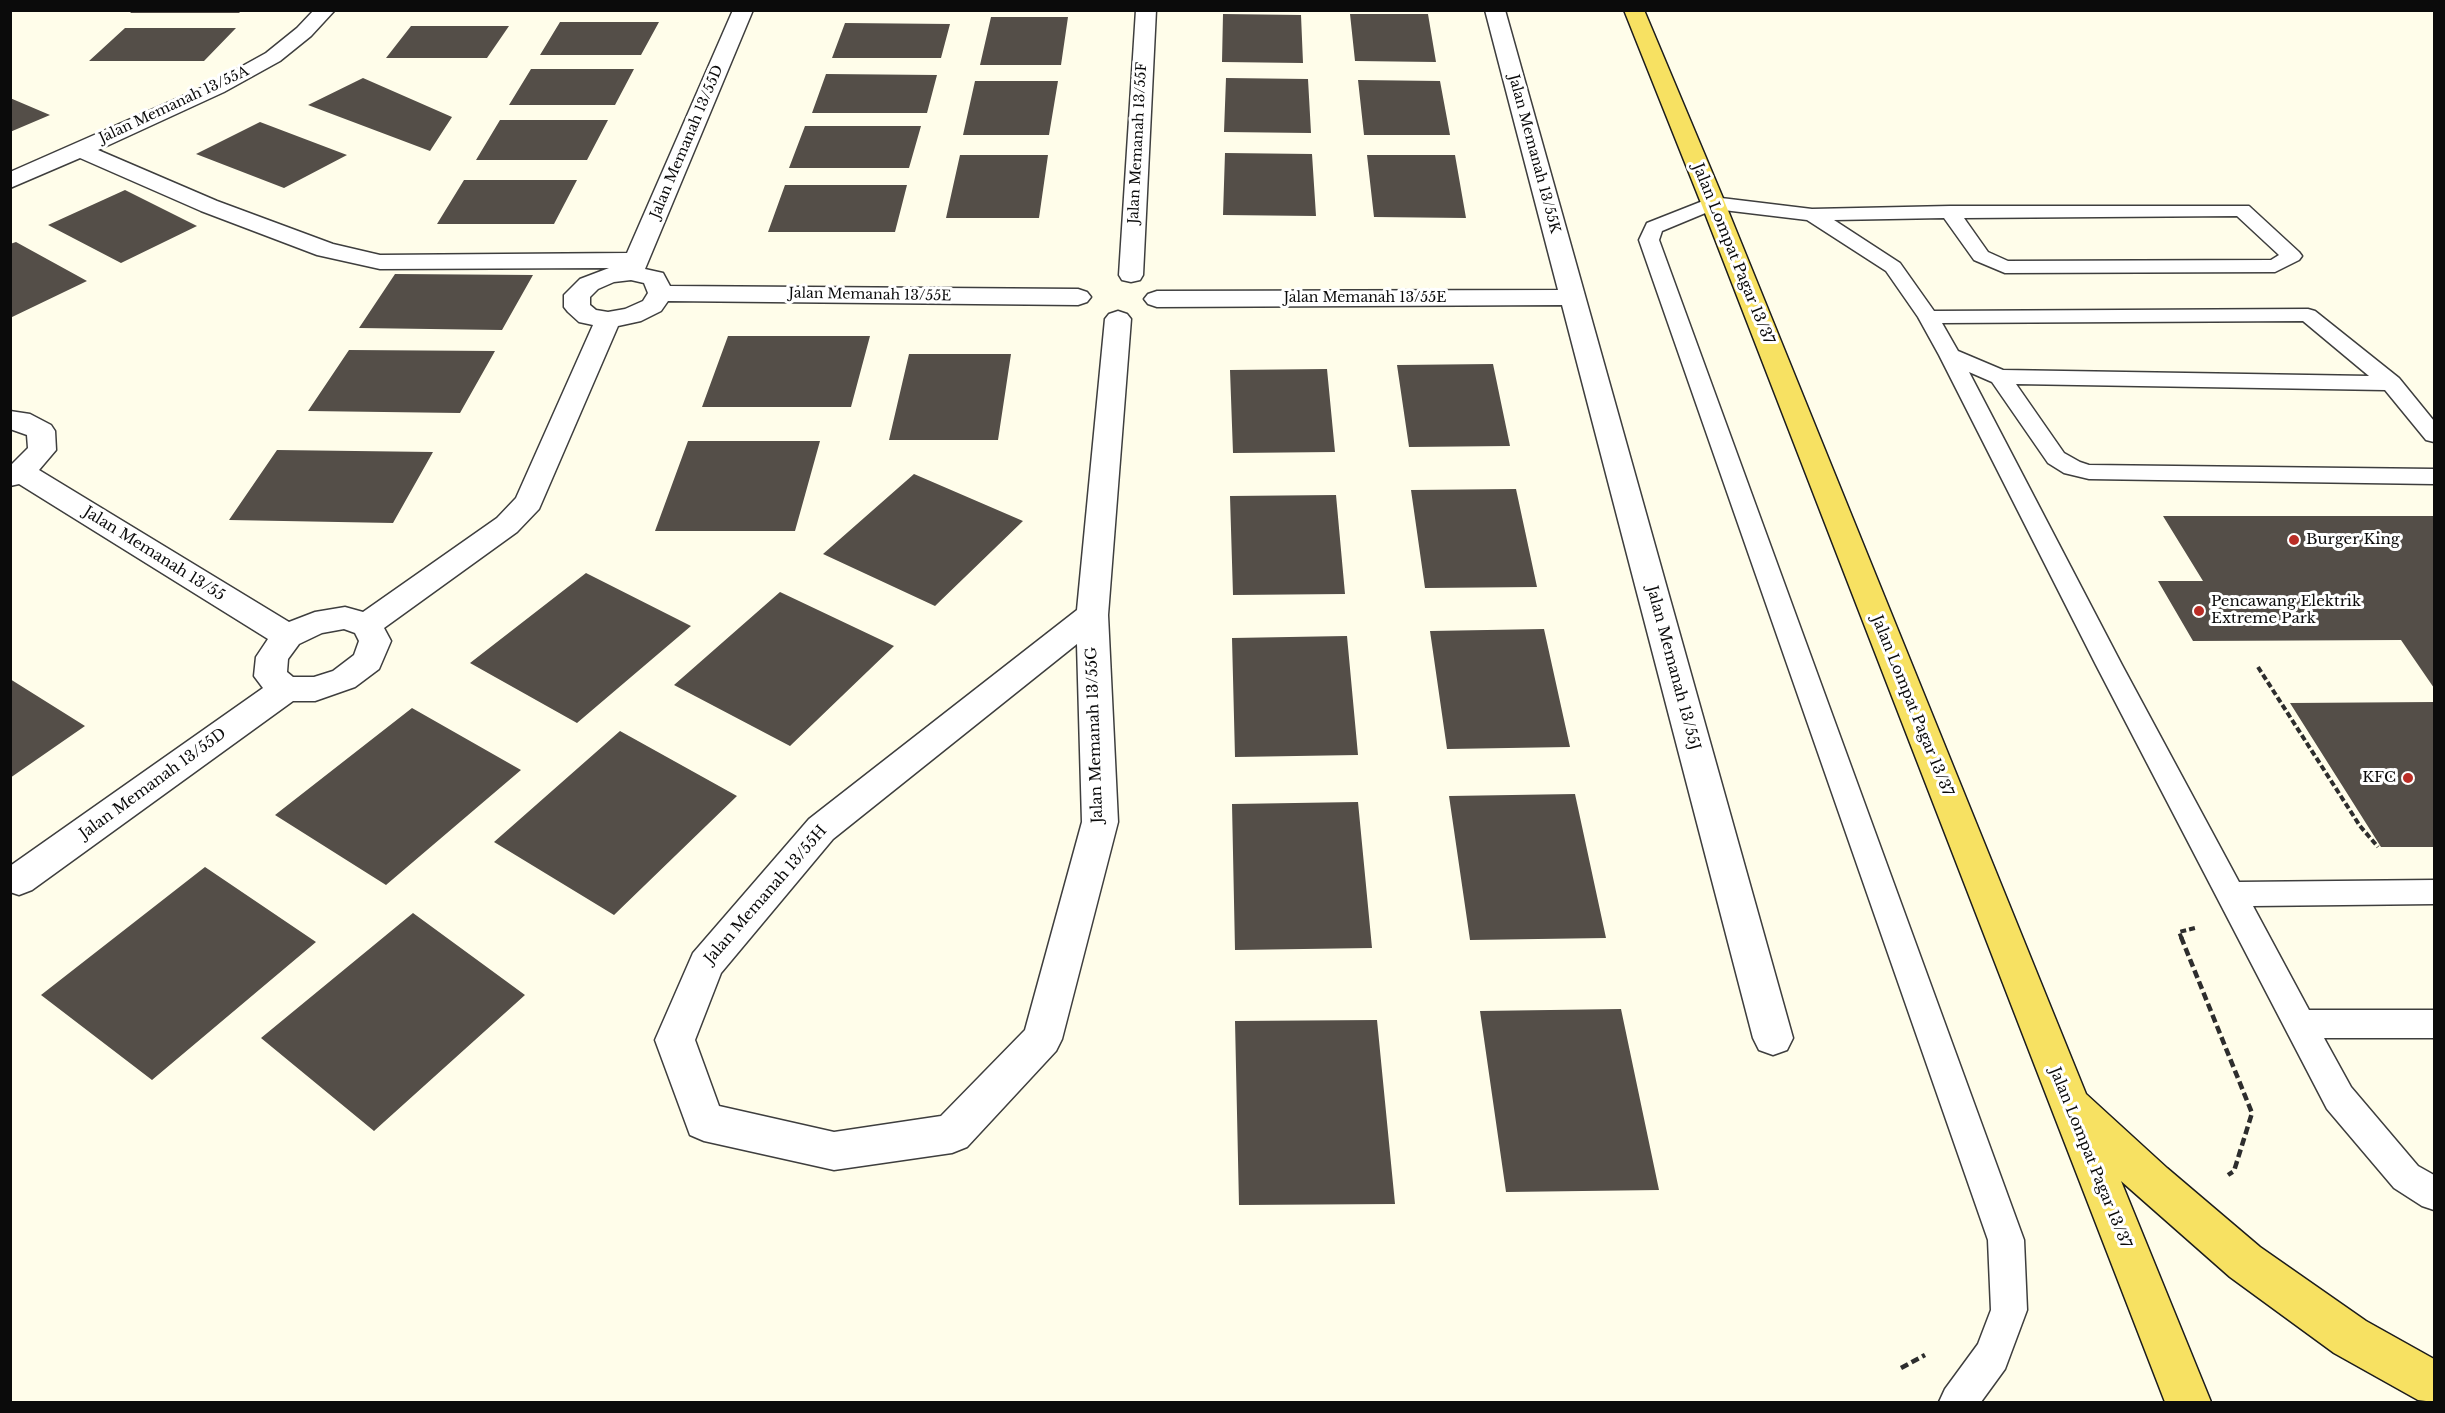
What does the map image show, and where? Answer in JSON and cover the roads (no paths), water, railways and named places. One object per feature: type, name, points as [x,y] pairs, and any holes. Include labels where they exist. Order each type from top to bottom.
[{"type":"main road","name":"Jalan Lompat Pagar 13/37","points":[[1634,10],[1713,203],[2188,1402]]},
{"type":"main road","points":[[2067,1100],[2152,1182],[2245,1262],[2350,1337],[2434,1384]]},
{"type":"street","name":"Jalan Memanah 13/55A","points":[[10,181],[217,88],[273,57],[304,32],[325,10]]},
{"type":"street","name":"Jalan Memanah 13/55D","points":[[633,266],[743,10]]},
{"type":"street","name":"Jalan Memanah 13/55F","points":[[1112,277],[1146,10]]},
{"type":"street","name":"Jalan Memanah 13/55K","points":[[1495,10],[1573,297]]},
{"type":"street","points":[[78,149],[220,210],[326,250],[380,262],[633,266],[654,278],[661,292],[652,306],[632,316],[608,320],[588,317],[577,308],[577,295],[589,284],[633,266]]},
{"type":"street","points":[[1112,277],[1152,284],[1157,299],[1144,313],[1118,320],[1089,313],[1078,297],[1087,284],[1112,277]]},
{"type":"street","name":"Jalan Memanah 13/55E","points":[[661,292],[1078,297]]},
{"type":"street","name":"Jalan Memanah 13/55E","points":[[1157,299],[1573,297]]},
{"type":"street","name":"Jalan Memanah 13/55J","points":[[1573,297],[1773,1038]]},
{"type":"street","points":[[368,625],[507,525],[529,502],[608,320]]},
{"type":"street","name":"Jalan Memanah 13/55G","points":[[834,1151],[952,1134],[1042,1039],[1100,822],[1092,615],[1118,320]]},
{"type":"street","points":[[10,420],[20,420],[41,430],[42,450],[16,475]]},
{"type":"street","name":"Jalan Memanah 13/55","points":[[16,475],[288,636]]},
{"type":"street","name":"Jalan Memanah 13/55H","points":[[834,1151],[704,1122],[675,1040],[706,964],[821,829],[1092,615]]},
{"type":"street","points":[[345,618],[368,625],[375,641],[368,661],[344,680],[315,689],[286,688],[270,676],[272,657],[288,636],[315,623],[345,618]]},
{"type":"street","name":"Jalan Memanah 13/55D","points":[[19,880],[286,688]]},
{"type":"lane","points":[[1950,212],[1981,256],[2005,267],[2275,266],[2292,256],[2242,210],[1950,212],[1812,215],[1713,203],[1654,227],[1649,240],[2006,1240],[2009,1310],[1992,1356],[1958,1402]]},
{"type":"lane","points":[[1812,215],[1893,267],[1928,317],[2339,1098],[2406,1177],[2434,1194]]},
{"type":"lane","points":[[1928,317],[2308,315],[2391,383],[2434,435]]},
{"type":"lane","points":[[1950,355],[2000,377],[2391,383]]},
{"type":"lane","points":[[2000,377],[2056,458],[2072,468],[2090,472],[2434,476]]},
{"type":"lane","points":[[2236,905],[2427,892]]},
{"type":"lane","points":[[2299,1024],[2434,1024]]},
{"type":"place","name":"Burger King","points":[[2294,540]]},
{"type":"place","name":"Pencawang Elektrik Extreme Park","points":[[2199,611]]},
{"type":"place","name":"KFC","points":[[2408,778]]}]
